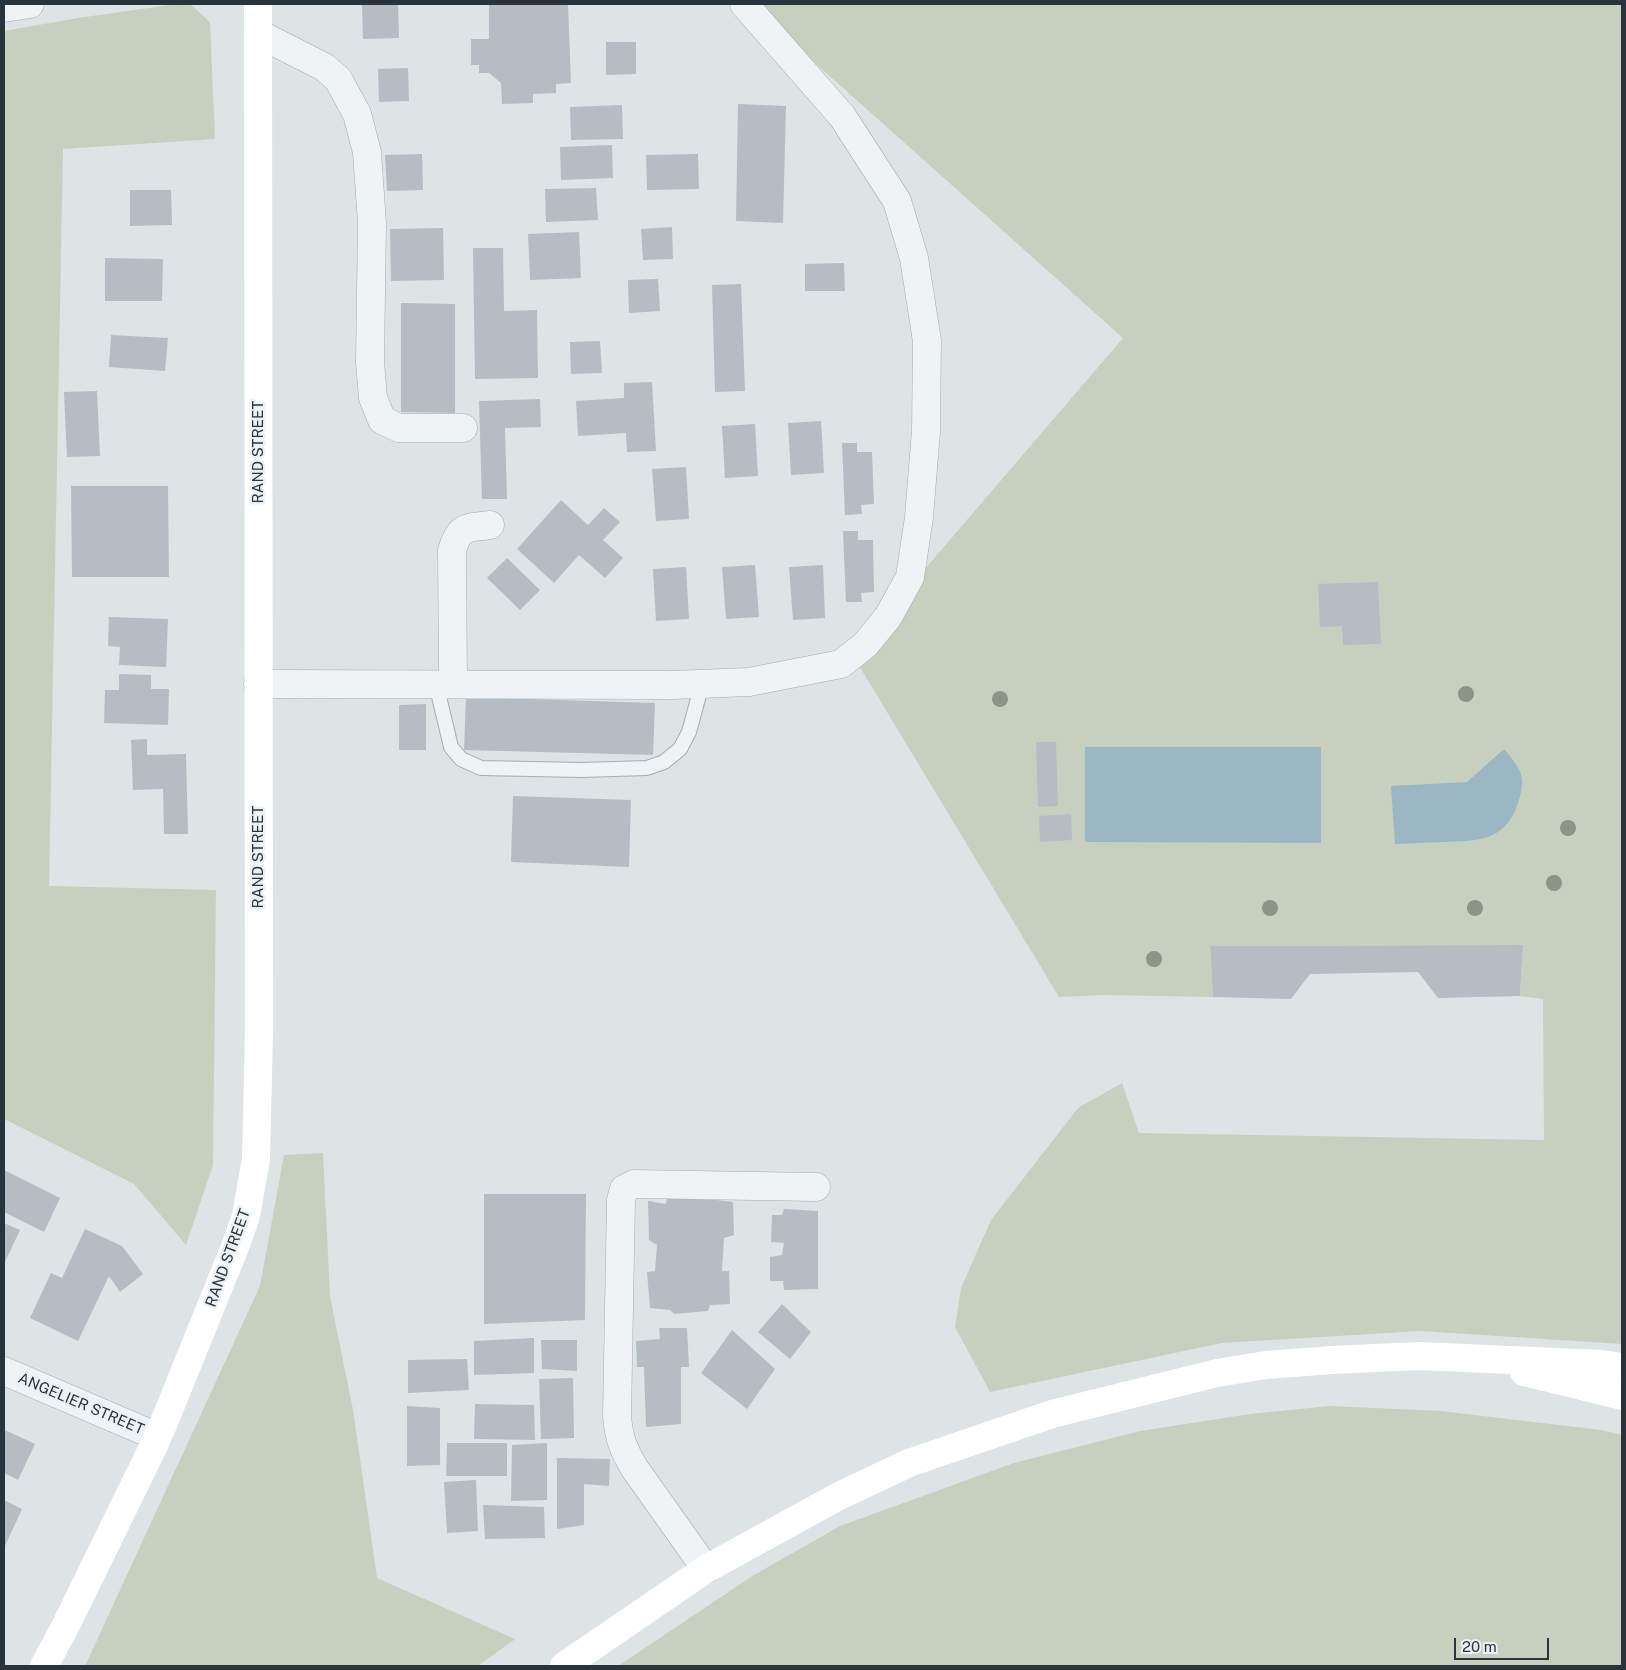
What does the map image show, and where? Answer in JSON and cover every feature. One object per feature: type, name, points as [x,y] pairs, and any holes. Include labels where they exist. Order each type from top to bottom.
[{"type":"street","points":[[4,8],[30,4]]},
{"type":"street","name":"RAND STREET","points":[[44,1666],[158,1437],[246,1216],[256,1159],[259,1030],[258,4]]},
{"type":"street","points":[[258,684],[702,684],[749,682],[841,664],[865,645],[888,617],[910,577],[919,517],[926,431],[927,341],[914,258],[897,201],[842,116],[744,4]]},
{"type":"street","points":[[259,34],[324,67],[338,79],[357,114],[366,152],[372,222],[370,362],[373,398],[382,420],[399,428],[463,428]]},
{"type":"street","points":[[444,684],[452,551],[456,536],[465,529],[490,525]]},
{"type":"street","points":[[706,1569],[635,1469],[618,1436],[621,1200],[624,1189],[634,1184],[816,1187]]},
{"type":"street","points":[[564,1666],[706,1569],[839,1496],[910,1462],[1052,1414],[1217,1373],[1332,1360],[1419,1356],[1461,1357],[1602,1364],[1622,1367]]},
{"type":"street","points":[[1461,1357],[1622,1396]]},
{"type":"street","name":"ANGELIER STREET","points":[[4,1371],[158,1437]]},
{"type":"lane","points":[[444,684],[451,747],[461,759],[481,768],[582,770],[647,768],[664,762],[680,748],[689,732],[702,684]]},
{"type":"green space","points":[[177,4],[190,4],[210,22],[215,139],[63,149],[49,886],[216,890],[213,1165],[186,1245],[134,1184],[4,1119],[4,31]]},
{"type":"green space","points":[[749,4],[1622,4],[1622,1344],[1420,1331],[1222,1343],[990,1392],[955,1327],[961,1288],[991,1220],[1078,1108],[1122,1083],[1139,1133],[1544,1140],[1543,999],[1520,996],[1523,945],[1210,946],[1213,997],[1104,995],[1059,997],[852,654],[1123,338]]},
{"type":"green space","points":[[323,1153],[330,1296],[353,1410],[377,1578],[515,1639],[478,1666],[85,1666],[260,1286],[284,1155]]},
{"type":"green space","points":[[1330,1406],[1441,1411],[1601,1430],[1622,1435],[1622,1666],[618,1666],[754,1575],[840,1526],[1014,1463],[1140,1431],[1250,1414]]},
{"type":"water","points":[[1085,747],[1321,747],[1321,843],[1085,842]]},
{"type":"water","points":[[1504,749],[1515,762],[1521,774],[1522,786],[1513,816],[1498,832],[1468,841],[1395,844],[1391,786],[1467,782]]},
{"type":"building","points":[[362,4],[398,4],[399,38],[363,39]]},
{"type":"building","points":[[489,4],[568,4],[571,83],[556,84],[556,93],[533,94],[533,103],[502,104],[501,83],[489,73],[479,73],[479,65],[471,65],[471,39],[489,39]]},
{"type":"building","points":[[606,42],[636,42],[636,74],[606,75]]},
{"type":"building","points":[[408,68],[409,101],[379,102],[378,69]]},
{"type":"building","points":[[738,104],[786,106],[783,223],[736,221]]},
{"type":"building","points":[[622,105],[623,139],[571,140],[570,107]]},
{"type":"building","points":[[612,145],[613,178],[561,180],[560,147]]},
{"type":"building","points":[[422,154],[423,190],[387,191],[385,155]]},
{"type":"building","points":[[698,154],[699,189],[647,190],[646,155]]},
{"type":"building","points":[[596,188],[598,220],[546,222],[545,189]]},
{"type":"building","points":[[130,190],[171,190],[172,225],[130,226]]},
{"type":"building","points":[[672,227],[673,259],[643,260],[641,229]]},
{"type":"building","points":[[443,228],[444,280],[391,281],[390,229]]},
{"type":"building","points":[[579,232],[581,278],[530,280],[528,234]]},
{"type":"building","points":[[473,248],[503,248],[504,311],[537,310],[538,378],[475,379]]},
{"type":"building","points":[[105,258],[163,259],[162,301],[105,301]]},
{"type":"building","points":[[844,263],[845,291],[805,291],[805,264]]},
{"type":"building","points":[[658,279],[660,311],[629,313],[628,280]]},
{"type":"building","points":[[741,284],[745,391],[715,392],[712,285]]},
{"type":"building","points":[[401,303],[455,304],[455,413],[401,412]]},
{"type":"building","points":[[111,335],[168,338],[165,371],[109,367]]},
{"type":"building","points":[[600,341],[602,373],[571,374],[570,342]]},
{"type":"building","points":[[652,382],[656,451],[627,452],[626,433],[578,436],[576,401],[624,398],[624,383]]},
{"type":"building","points":[[97,391],[100,456],[67,457],[64,392]]},
{"type":"building","points":[[540,399],[541,427],[505,428],[507,499],[482,499],[479,401]]},
{"type":"building","points":[[821,421],[824,473],[791,475],[788,423]]},
{"type":"building","points":[[755,424],[758,476],[725,478],[722,426]]},
{"type":"building","points":[[842,443],[857,443],[857,452],[872,452],[874,504],[861,505],[862,514],[845,515]]},
{"type":"building","points":[[686,467],[689,519],[656,521],[652,469]]},
{"type":"building","points":[[71,486],[168,486],[169,577],[72,577]]},
{"type":"building","points":[[561,500],[588,525],[604,508],[620,522],[603,540],[623,558],[605,578],[579,555],[554,583],[517,549]]},
{"type":"building","points":[[843,531],[858,531],[858,540],[873,540],[874,592],[861,593],[862,602],[846,602]]},
{"type":"building","points":[[507,558],[540,590],[520,610],[487,578]]},
{"type":"building","points":[[755,565],[759,617],[726,619],[722,567]]},
{"type":"building","points":[[823,565],[825,618],[793,620],[789,567]]},
{"type":"building","points":[[686,567],[689,619],[656,621],[653,569]]},
{"type":"building","points":[[1378,582],[1381,644],[1343,645],[1342,626],[1320,627],[1318,584]]},
{"type":"building","points":[[109,617],[168,619],[166,667],[119,665],[120,647],[108,646]]},
{"type":"building","points":[[119,674],[151,675],[151,689],[169,689],[168,725],[104,723],[105,690],[119,690]]},
{"type":"building","points":[[466,697],[655,703],[653,755],[464,750]]},
{"type":"building","points":[[426,704],[426,750],[399,750],[399,705]]},
{"type":"building","points":[[147,739],[147,755],[186,754],[188,834],[164,834],[163,789],[133,790],[131,740]]},
{"type":"building","points":[[1036,742],[1056,742],[1058,806],[1038,807]]},
{"type":"building","points":[[513,796],[631,800],[629,867],[511,862]]},
{"type":"building","points":[[1071,814],[1072,840],[1040,842],[1039,816]]},
{"type":"building","points":[[1523,945],[1520,996],[1438,998],[1418,972],[1310,974],[1291,999],[1213,997],[1210,946]]},
{"type":"building","points":[[4,1170],[60,1198],[44,1232],[4,1212]]},
{"type":"building","points":[[484,1194],[586,1194],[585,1320],[484,1324]]},
{"type":"building","points":[[667,1198],[733,1202],[734,1235],[724,1238],[722,1271],[729,1271],[730,1304],[710,1305],[708,1311],[674,1314],[670,1310],[650,1308],[647,1272],[655,1271],[657,1245],[649,1240],[648,1201],[666,1204]]},
{"type":"building","points":[[784,1209],[818,1211],[818,1289],[784,1290],[783,1281],[770,1281],[770,1257],[782,1255],[784,1243],[771,1242],[772,1215],[782,1215]]},
{"type":"building","points":[[4,1223],[20,1230],[4,1264]]},
{"type":"building","points":[[85,1229],[122,1246],[143,1274],[120,1292],[109,1276],[78,1341],[30,1318],[51,1273],[62,1278]]},
{"type":"building","points":[[782,1304],[811,1332],[790,1359],[758,1332]]},
{"type":"building","points":[[659,1328],[687,1328],[689,1367],[681,1367],[681,1424],[646,1427],[644,1367],[637,1367],[636,1341],[660,1339]]},
{"type":"building","points":[[732,1330],[775,1369],[747,1409],[701,1373]]},
{"type":"building","points":[[534,1338],[534,1373],[474,1375],[474,1341]]},
{"type":"building","points":[[541,1340],[577,1340],[577,1371],[542,1369]]},
{"type":"building","points":[[467,1359],[469,1390],[408,1393],[408,1360]]},
{"type":"building","points":[[573,1378],[574,1438],[541,1439],[539,1379]]},
{"type":"building","points":[[475,1404],[534,1405],[535,1440],[474,1439]]},
{"type":"building","points":[[407,1406],[440,1408],[440,1465],[407,1466]]},
{"type":"building","points":[[5,1430],[35,1444],[18,1480],[4,1473]]},
{"type":"building","points":[[447,1443],[507,1443],[507,1476],[446,1476]]},
{"type":"building","points":[[547,1443],[547,1500],[511,1501],[512,1445]]},
{"type":"building","points":[[557,1458],[610,1459],[609,1486],[584,1484],[584,1525],[557,1529]]},
{"type":"building","points":[[476,1480],[478,1531],[447,1533],[444,1482]]},
{"type":"building","points":[[4,1500],[22,1509],[4,1548]]},
{"type":"building","points":[[483,1505],[544,1507],[545,1538],[485,1539]]}]
